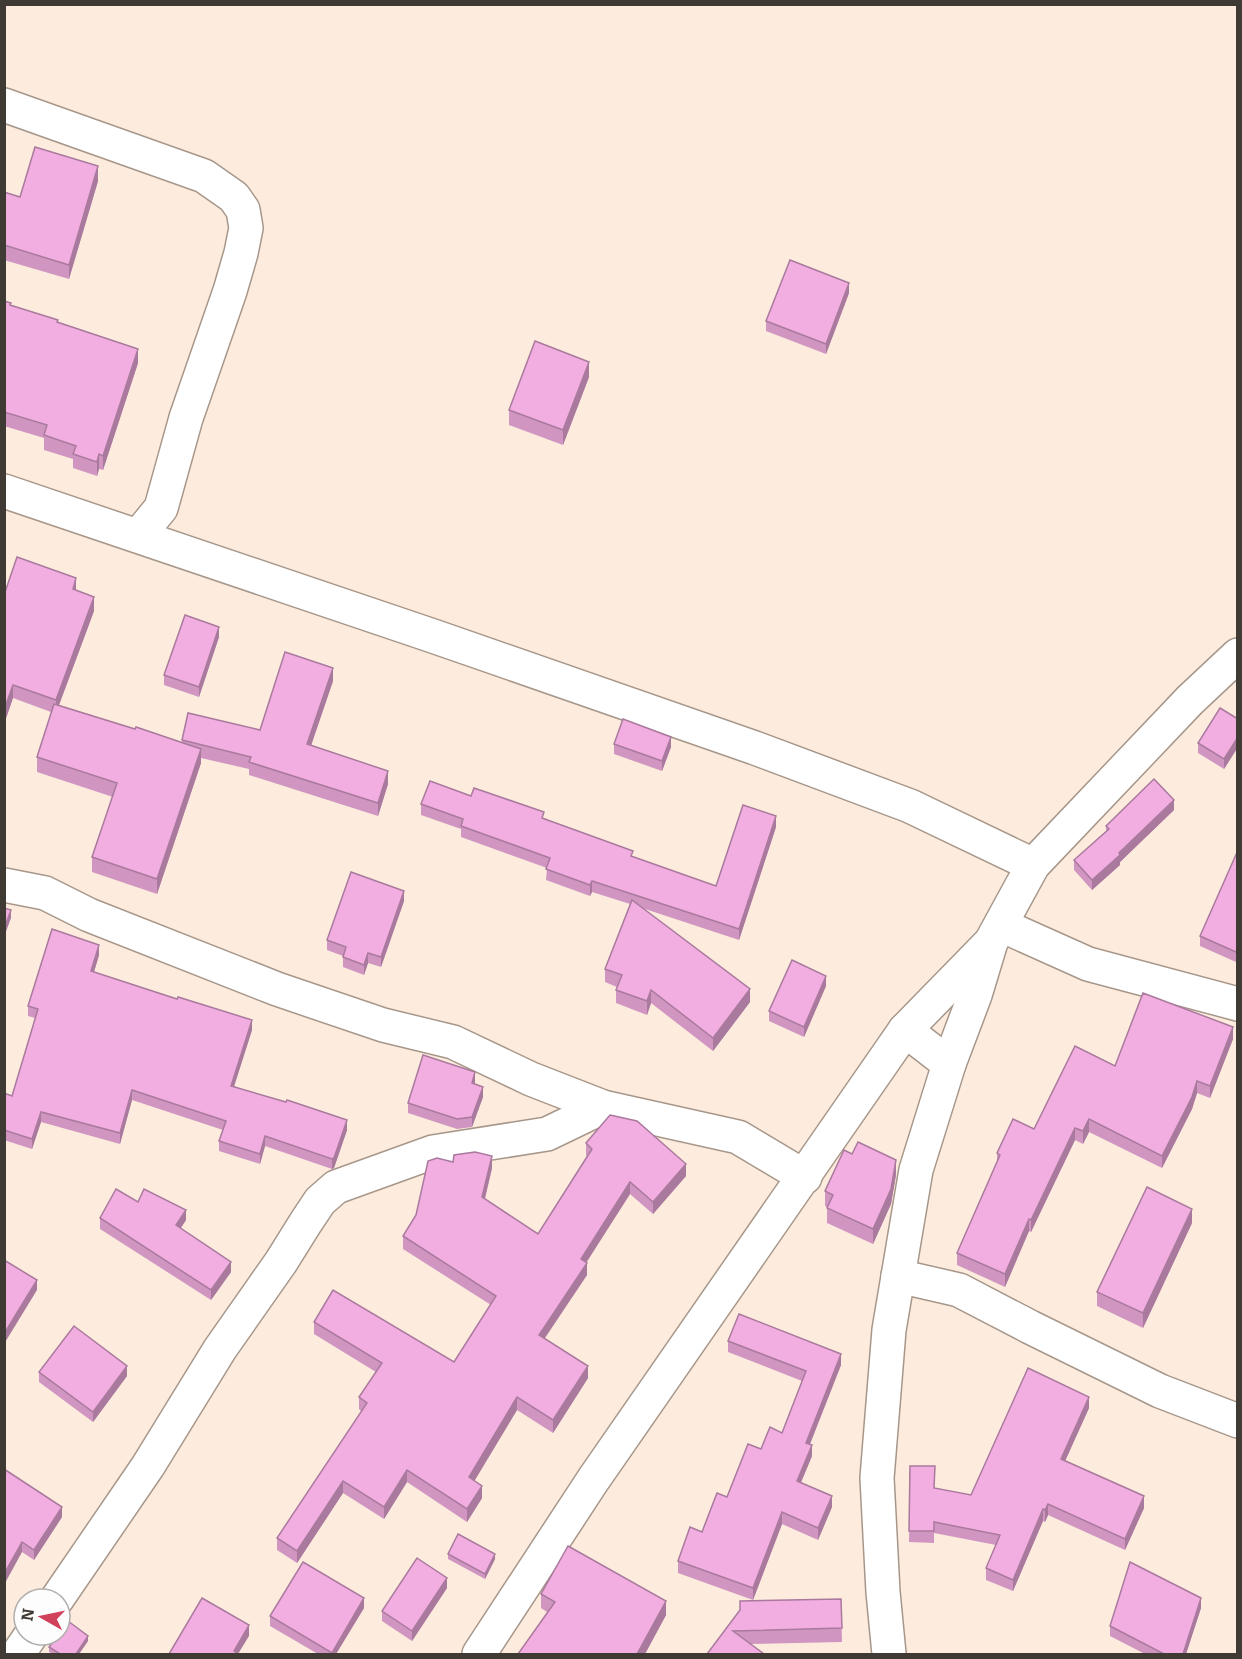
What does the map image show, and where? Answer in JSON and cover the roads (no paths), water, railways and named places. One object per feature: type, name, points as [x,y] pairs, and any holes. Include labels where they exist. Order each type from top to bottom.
[{"type":"street","points":[[4,105],[204,176],[234,197],[243,210],[246,228],[241,253],[186,418],[161,508],[139,535]]},
{"type":"street","points":[[4,491],[139,535],[755,748],[910,806],[1033,865]]},
{"type":"street","points":[[890,1654],[883,1592],[877,1478],[889,1330],[916,1170],[949,1064],[996,933],[1033,865],[1190,700],[1238,655]]},
{"type":"street","points":[[4,885],[45,893],[89,915],[277,989],[383,1025],[453,1042],[531,1079],[603,1107],[738,1137],[805,1177]]},
{"type":"street","points":[[996,933],[1088,964],[1238,1004]]},
{"type":"street","points":[[479,1654],[593,1480],[905,1030],[996,933]]},
{"type":"street","points":[[905,1030],[949,1064]]},
{"type":"street","points":[[65,1587],[148,1466],[220,1349],[320,1202],[336,1187],[433,1152],[547,1134],[603,1107]]},
{"type":"street","points":[[898,1276],[959,1290],[1030,1328],[1160,1391],[1238,1421]]}]
